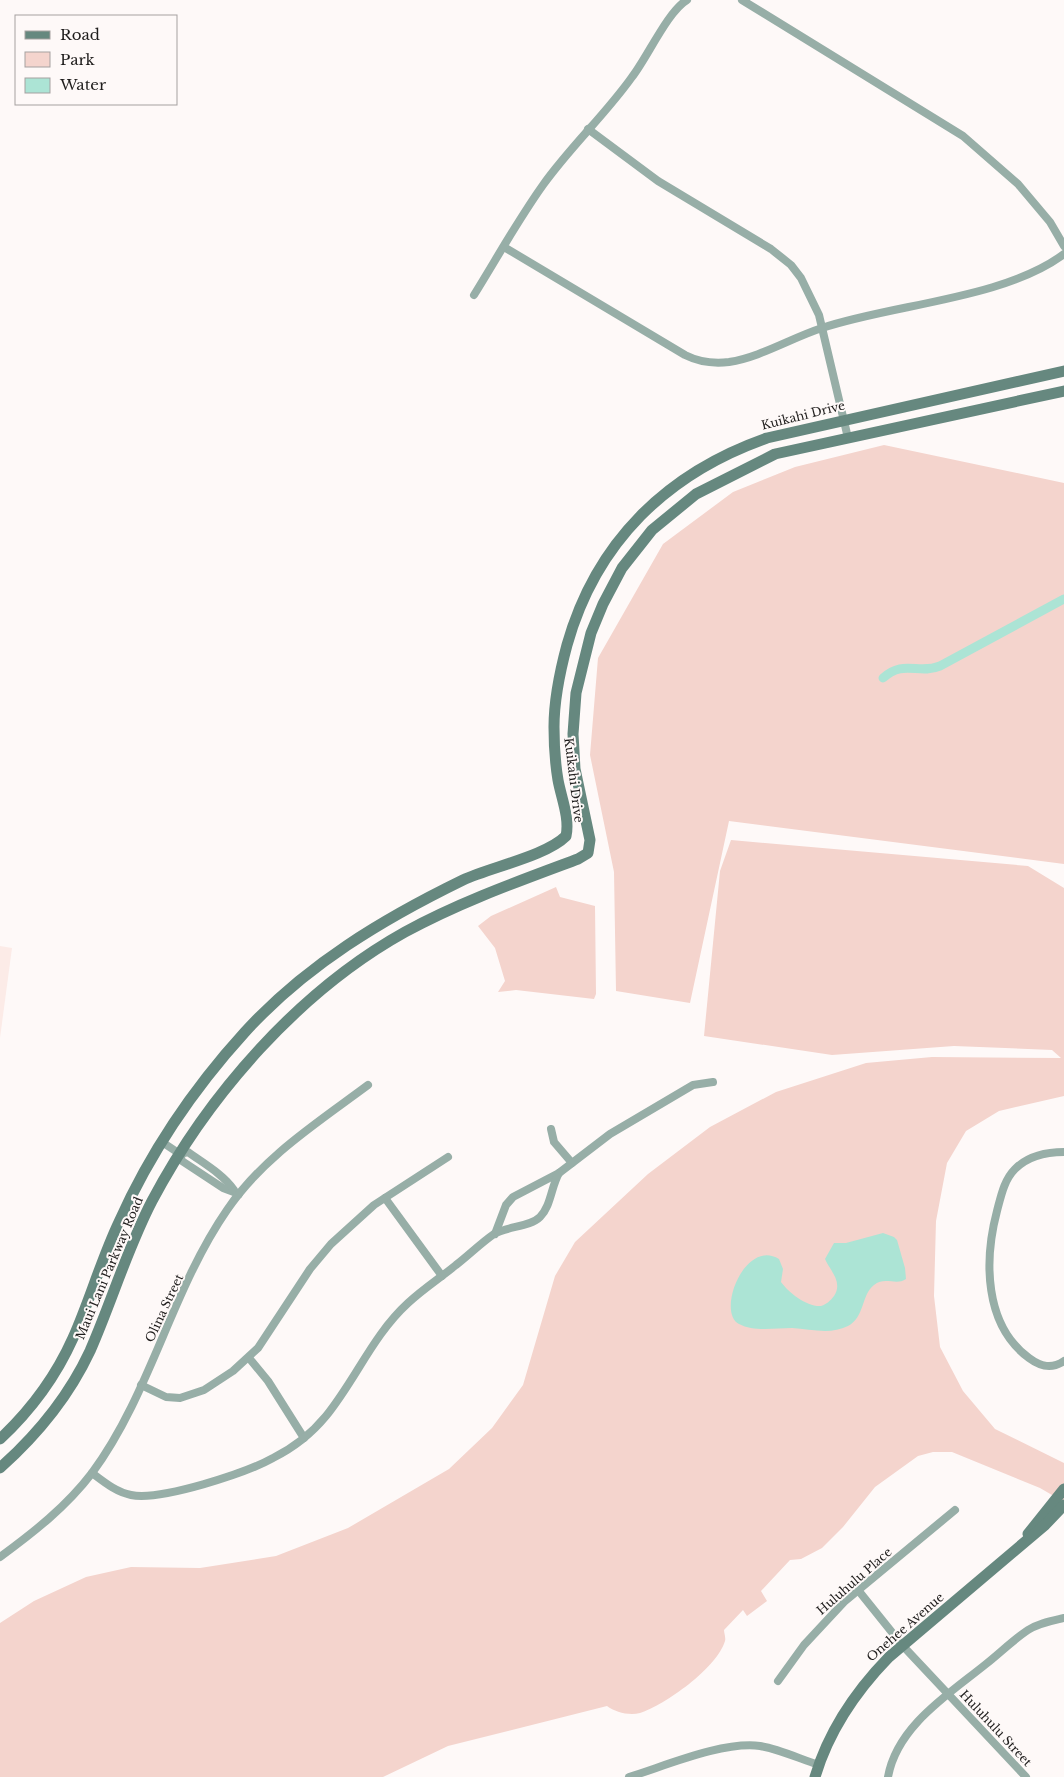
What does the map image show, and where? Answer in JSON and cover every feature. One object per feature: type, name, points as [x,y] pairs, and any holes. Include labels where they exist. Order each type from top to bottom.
[{"type":"main road","name":"Kuikahi Drive","points":[[566,836],[567,824],[555,750],[555,708],[561,668],[580,607],[618,540],[640,514],[690,475],[722,457],[781,433],[1064,371]]},
{"type":"main road","name":"Kuikahi Drive","points":[[588,853],[590,840],[575,769],[573,734],[576,693],[591,633],[602,604],[622,568],[652,530],[696,494],[775,454],[1064,391]]},
{"type":"main road","name":"Maui Lani Parkway Road","points":[[0,1439],[36,1400],[56,1370],[73,1338],[119,1221],[162,1142],[206,1079],[246,1031],[291,988],[340,949],[392,916],[466,879],[551,846],[566,836]]},
{"type":"main road","name":"Maui Lani Parkway Road","points":[[0,1468],[23,1448],[49,1418],[81,1368],[149,1208],[180,1154],[234,1077],[284,1024],[341,975],[404,933],[461,905],[588,853]]},
{"type":"main road","name":"Onehee Avenue","points":[[1023,1542],[1035,1524],[1064,1489]]},
{"type":"main road","name":"Onehee Avenue","points":[[815,1777],[846,1709],[866,1681],[903,1646],[1045,1525],[1064,1505]]},
{"type":"street","points":[[474,295],[542,186],[622,90],[675,10],[687,0]]},
{"type":"street","points":[[742,0],[963,136],[1018,184],[1050,222],[1064,246]]},
{"type":"street","points":[[588,129],[658,181],[781,257],[801,278],[819,315],[848,438]]},
{"type":"street","points":[[504,246],[685,355],[699,361],[731,362],[756,355],[822,328],[998,284],[1030,272],[1064,254]]},
{"type":"street","points":[[495,1234],[506,1206],[513,1197],[559,1173],[610,1134],[693,1085],[713,1082]]},
{"type":"street","name":"Olina Street","points":[[0,1557],[51,1519],[92,1473],[111,1444],[141,1385],[204,1248],[236,1192],[283,1147],[368,1085]]},
{"type":"street","points":[[551,1129],[554,1142],[572,1163]]},
{"type":"street","points":[[162,1142],[180,1154],[188,1152],[202,1161],[228,1182],[236,1192]]},
{"type":"street","points":[[1064,1152],[1051,1152],[1030,1159],[1015,1169],[1006,1182],[994,1222],[990,1268],[994,1305],[1000,1321],[1014,1344],[1024,1354],[1044,1367],[1057,1366],[1064,1361]]},
{"type":"street","points":[[141,1385],[166,1396],[190,1396],[221,1379],[249,1358],[276,1323],[316,1262],[349,1226],[385,1198],[448,1156]]},
{"type":"street","points":[[92,1473],[113,1488],[126,1493],[140,1496],[156,1495],[216,1480],[273,1458],[304,1438],[326,1416],[386,1326],[408,1303],[495,1234],[517,1225],[531,1223],[540,1218],[549,1203],[549,1193],[559,1173]]},
{"type":"street","points":[[385,1198],[442,1276]]},
{"type":"street","points":[[249,1358],[268,1381],[304,1438]]},
{"type":"street","name":"Huluhulu Place","points":[[778,1681],[818,1628],[858,1590],[955,1510]]},
{"type":"street","name":"Huluhulu Street","points":[[858,1590],[903,1646],[1026,1777]]},
{"type":"street","points":[[888,1777],[896,1753],[905,1738],[916,1724],[948,1694],[1028,1630],[1046,1622],[1064,1618]]},
{"type":"street","points":[[629,1777],[719,1750],[749,1745],[762,1746],[819,1765]]},
{"type":"shaded area","points":[[0,946],[12,948],[0,1038]]},
{"type":"green space","points":[[884,445],[1064,483],[1064,864],[729,821],[690,1003],[616,991],[614,872],[590,755],[598,658],[663,544],[733,492],[795,467]]},
{"type":"green space","points":[[731,840],[1028,866],[1064,888],[1064,1096],[999,1111],[966,1131],[947,1163],[936,1221],[934,1296],[940,1347],[963,1391],[995,1429],[1064,1463],[1064,1502],[1040,1488],[952,1452],[933,1452],[918,1456],[875,1487],[843,1527],[822,1548],[801,1559],[790,1560],[761,1591],[767,1601],[747,1616],[743,1610],[724,1630],[725,1640],[720,1652],[701,1674],[676,1694],[651,1709],[640,1713],[622,1713],[607,1706],[448,1746],[383,1777],[0,1777],[0,1623],[34,1601],[86,1577],[131,1567],[200,1568],[276,1556],[348,1528],[449,1469],[492,1428],[523,1385],[555,1276],[575,1242],[648,1174],[710,1127],[776,1092],[866,1063],[932,1057],[1061,1058],[1052,1050],[954,1046],[832,1055],[704,1036],[720,871]]},
{"type":"green space","points":[[556,887],[560,897],[595,906],[596,994],[594,999],[516,990],[498,992],[505,981],[495,948],[478,926],[491,916]]},
{"type":"water","points":[[883,1233],[897,1240],[906,1279],[898,1282],[882,1281],[874,1285],[867,1294],[857,1317],[848,1326],[827,1331],[792,1328],[758,1329],[739,1324],[733,1317],[731,1306],[738,1279],[745,1267],[755,1259],[767,1255],[779,1259],[783,1269],[781,1282],[784,1286],[804,1302],[821,1306],[830,1301],[836,1291],[837,1282],[825,1259],[834,1243],[846,1243]]},
{"type":"waterway","points":[[883,678],[898,669],[925,669],[940,666],[1064,599]]}]
